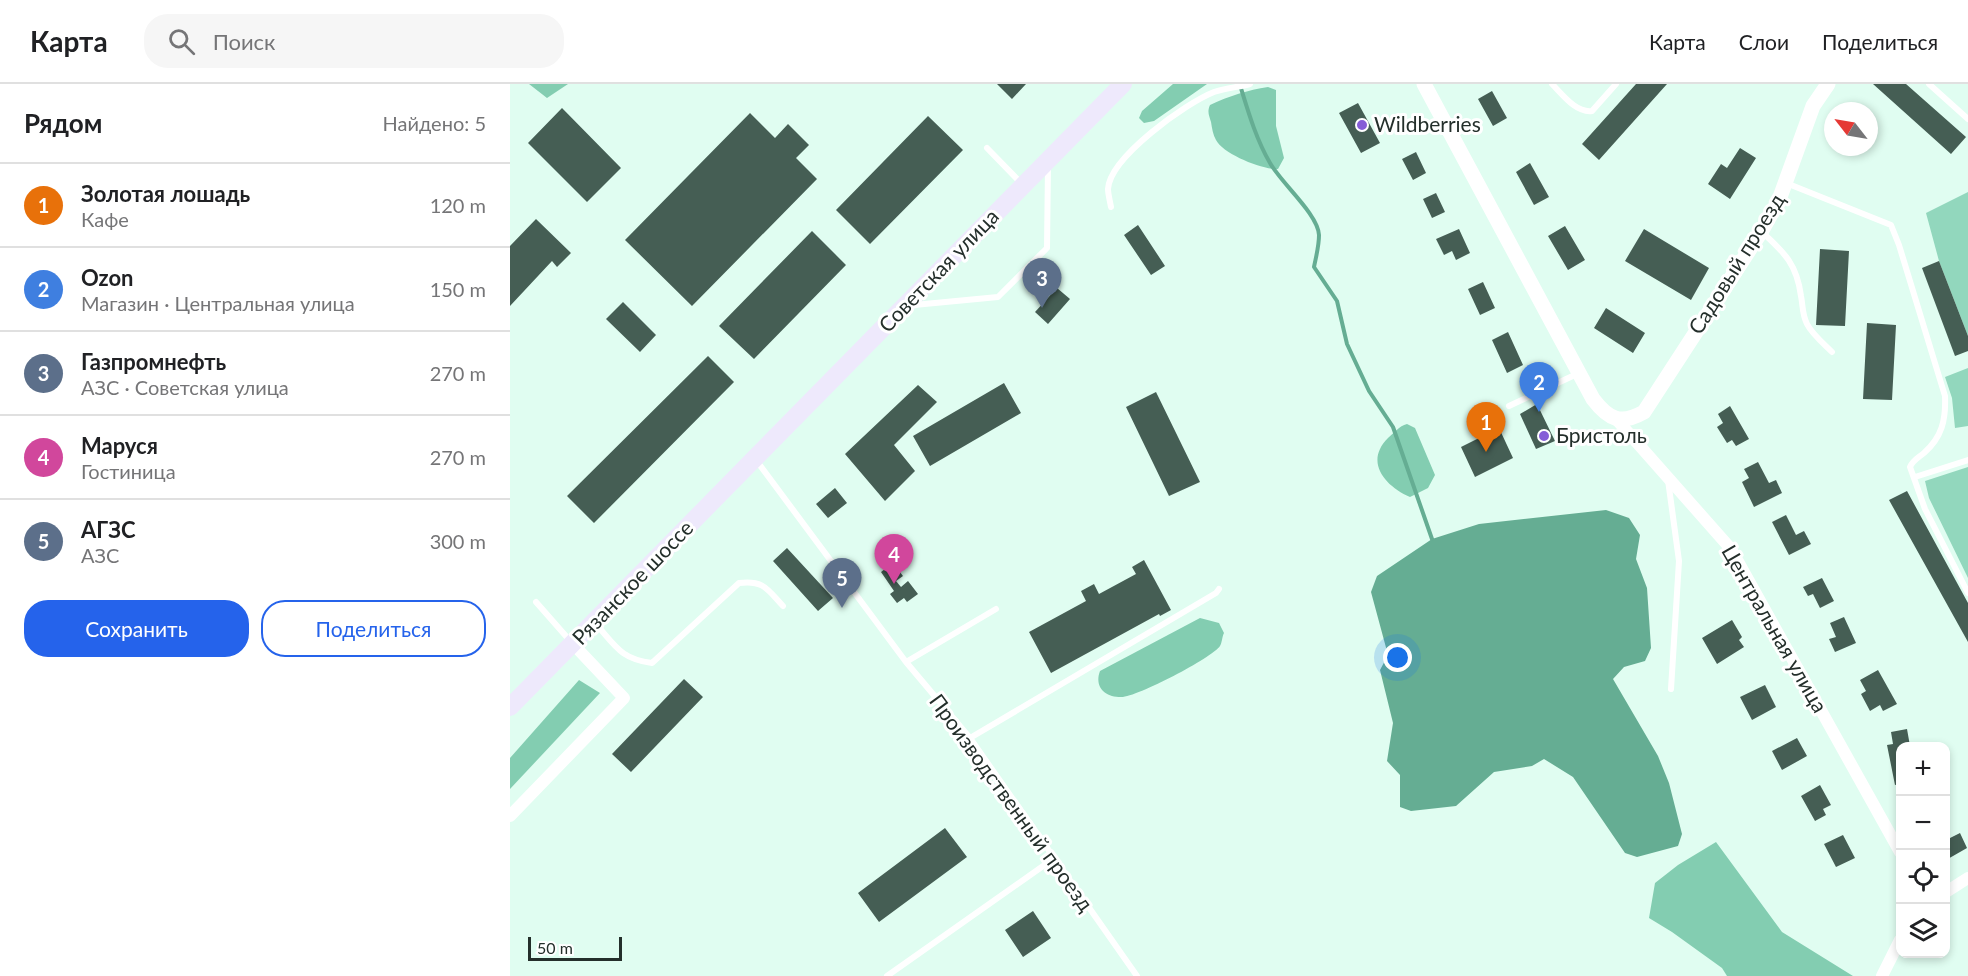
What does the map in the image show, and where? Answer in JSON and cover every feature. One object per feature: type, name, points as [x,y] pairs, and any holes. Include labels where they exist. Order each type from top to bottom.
[{"type":"main road","name":"Советская улица","points":[[755,458],[1123,84]]},
{"type":"main road","name":"Рязанское шоссе","points":[[510,707],[755,458]]},
{"type":"street","name":"Центральная улица","points":[[1424,84],[1579,373],[1603,412],[1617,420],[1731,549],[1899,850]]},
{"type":"street","name":"Садовый проезд","points":[[1617,420],[1632,419],[1644,412],[1761,232],[1779,201],[1813,106],[1828,84]]},
{"type":"street","points":[[510,816],[624,698],[573,644]]},
{"type":"street","points":[[1950,889],[1968,878]]},
{"type":"street","points":[[1882,976],[1896,948]]},
{"type":"lane","points":[[1111,207],[1108,188],[1114,174],[1126,156],[1150,134],[1190,105],[1215,92],[1250,84]]},
{"type":"lane","points":[[1552,84],[1574,106],[1584,112],[1592,111],[1616,84]]},
{"type":"lane","points":[[1929,84],[1968,119]]},
{"type":"lane","points":[[987,148],[1023,185]]},
{"type":"lane","points":[[907,305],[998,297],[1047,248],[1048,159]]},
{"type":"lane","points":[[1786,183],[1891,225],[1899,244],[1945,396],[1946,412],[1943,428],[1935,442],[1912,461],[1910,467],[1925,509],[1968,593]]},
{"type":"lane","points":[[1761,232],[1786,254],[1794,266],[1802,295],[1802,311],[1808,326],[1832,352]]},
{"type":"lane","points":[[1509,406],[1579,373]]},
{"type":"lane","name":"Производственный проезд","points":[[755,458],[906,662],[970,738],[1137,976]]},
{"type":"lane","points":[[1915,477],[1968,460]]},
{"type":"lane","points":[[1667,476],[1679,561],[1671,689]]},
{"type":"lane","points":[[594,622],[623,655],[635,661],[652,663],[739,583],[753,581],[763,585],[783,606]]},
{"type":"lane","points":[[970,738],[1219,590]]},
{"type":"lane","points":[[537,602],[573,644]]},
{"type":"lane","points":[[906,662],[996,609]]},
{"type":"lane","points":[[887,976],[1053,859]]},
{"type":"shaded area","points":[[529,84],[568,84],[547,98]]},
{"type":"shaded area","points":[[1173,84],[1207,84],[1154,121],[1144,123],[1139,118],[1142,111]]},
{"type":"shaded area","points":[[1268,87],[1276,90],[1276,126],[1284,158],[1278,169],[1254,164],[1227,151],[1215,138],[1209,113],[1210,105],[1231,96]]},
{"type":"shaded area","points":[[1968,192],[1968,336],[1939,261],[1926,213]]},
{"type":"shaded area","points":[[1968,368],[1968,426],[1955,428],[1952,398],[1945,377]]},
{"type":"shaded area","points":[[1407,424],[1415,428],[1435,475],[1428,488],[1410,497],[1386,480],[1378,464],[1381,447],[1401,426]]},
{"type":"shaded area","points":[[1968,467],[1968,578],[1929,498],[1925,481]]},
{"type":"shaded area","points":[[1606,510],[1629,518],[1640,535],[1636,559],[1647,588],[1651,648],[1645,661],[1624,667],[1613,679],[1658,756],[1669,783],[1682,834],[1678,846],[1637,857],[1625,853],[1573,777],[1544,759],[1532,766],[1494,772],[1456,806],[1411,811],[1400,807],[1400,775],[1387,761],[1393,723],[1380,670],[1388,655],[1371,592],[1377,576],[1432,539],[1479,524]]},
{"type":"shaded area","points":[[1200,618],[1219,623],[1224,633],[1220,646],[1214,652],[1173,676],[1129,696],[1115,697],[1102,690],[1098,682],[1100,671]]},
{"type":"shaded area","points":[[579,680],[600,693],[510,789],[510,758]]},
{"type":"shaded area","points":[[1716,842],[1782,932],[1853,976],[1727,976],[1722,968],[1649,918],[1655,883],[1678,865]]},
{"type":"building","points":[[997,84],[1026,84],[1012,99]]},
{"type":"building","points":[[1636,84],[1667,84],[1599,160],[1582,144]]},
{"type":"building","points":[[1873,84],[1906,84],[1966,137],[1951,154]]},
{"type":"building","points":[[1492,91],[1507,118],[1493,126],[1478,99]]},
{"type":"building","points":[[1358,103],[1380,143],[1361,153],[1339,113]]},
{"type":"building","points":[[562,108],[621,168],[587,202],[528,143]]},
{"type":"building","points":[[750,113],[775,138],[788,124],[809,145],[796,158],[817,179],[692,306],[625,240]]},
{"type":"building","points":[[928,116],[963,150],[870,244],[836,210]]},
{"type":"building","points":[[1740,148],[1756,158],[1730,199],[1708,184],[1721,164],[1727,168]]},
{"type":"building","points":[[1416,152],[1426,173],[1413,180],[1402,159]]},
{"type":"building","points":[[1530,163],[1549,197],[1534,205],[1516,172]]},
{"type":"building","points":[[1436,193],[1445,212],[1432,218],[1423,199]]},
{"type":"building","points":[[536,219],[571,253],[557,267],[552,261],[510,306],[510,246]]},
{"type":"building","points":[[1138,225],[1165,266],[1151,275],[1124,235]]},
{"type":"building","points":[[1565,226],[1585,260],[1568,270],[1548,236]]},
{"type":"building","points":[[1459,229],[1470,253],[1456,260],[1452,251],[1444,255],[1436,239]]},
{"type":"building","points":[[1644,229],[1709,268],[1691,300],[1625,261]]},
{"type":"building","points":[[812,231],[846,265],[754,359],[719,326]]},
{"type":"building","points":[[1820,249],[1849,251],[1845,326],[1816,325]]},
{"type":"building","points":[[1939,261],[1968,336],[1968,351],[1955,356],[1922,268]]},
{"type":"building","points":[[1483,282],[1495,308],[1480,315],[1468,289]]},
{"type":"building","points":[[1057,288],[1070,299],[1048,324],[1035,312]]},
{"type":"building","points":[[623,302],[656,335],[640,352],[606,319]]},
{"type":"building","points":[[1606,308],[1645,333],[1633,353],[1594,328]]},
{"type":"building","points":[[1867,323],[1896,325],[1892,400],[1863,399]]},
{"type":"building","points":[[1508,332],[1523,365],[1507,373],[1492,340]]},
{"type":"building","points":[[708,356],[734,382],[594,523],[567,496]]},
{"type":"building","points":[[1004,383],[1021,413],[930,466],[913,436]]},
{"type":"building","points":[[918,385],[937,402],[894,445],[915,471],[885,501],[845,454]]},
{"type":"building","points":[[1156,392],[1200,482],[1169,496],[1126,407]]},
{"type":"building","points":[[1537,404],[1555,441],[1536,449],[1520,414]]},
{"type":"building","points":[[1730,406],[1749,439],[1736,446],[1732,440],[1727,443],[1717,427],[1723,423],[1718,414]]},
{"type":"building","points":[[1499,428],[1513,458],[1475,477],[1461,447]]},
{"type":"building","points":[[1758,462],[1769,483],[1776,480],[1782,493],[1754,507],[1742,482],[1749,478],[1744,469]]},
{"type":"building","points":[[835,488],[847,503],[828,518],[816,504]]},
{"type":"building","points":[[1907,491],[1968,603],[1968,642],[1889,500]]},
{"type":"building","points":[[1786,515],[1796,535],[1804,531],[1811,544],[1789,555],[1772,522]]},
{"type":"building","points":[[787,548],[833,598],[818,611],[773,561]]},
{"type":"building","points":[[1144,560],[1171,610],[1160,616],[1159,614],[1051,673],[1029,632],[1086,601],[1081,591],[1094,584],[1099,594],[1136,574],[1132,567]]},
{"type":"building","points":[[893,563],[903,576],[896,581],[901,587],[908,581],[918,594],[907,602],[904,598],[897,603],[890,594],[894,591],[881,572]]},
{"type":"building","points":[[1822,578],[1834,601],[1820,608],[1813,594],[1808,596],[1803,587]]},
{"type":"building","points":[[1844,617],[1856,643],[1835,652],[1829,639],[1836,637],[1830,623]]},
{"type":"building","points":[[1732,620],[1742,637],[1739,640],[1744,647],[1717,664],[1702,638]]},
{"type":"building","points":[[1878,670],[1897,704],[1883,711],[1880,705],[1870,711],[1861,694],[1866,691],[1860,680]]},
{"type":"building","points":[[684,679],[703,697],[631,772],[612,754]]},
{"type":"building","points":[[1765,685],[1776,707],[1752,720],[1740,697]]},
{"type":"building","points":[[1907,729],[1909,742],[1896,742],[1895,785],[1887,745],[1893,744],[1891,732]]},
{"type":"building","points":[[1797,738],[1807,756],[1782,770],[1772,751]]},
{"type":"building","points":[[1820,785],[1831,805],[1823,809],[1826,815],[1815,821],[1801,796]]},
{"type":"building","points":[[945,828],[967,857],[879,922],[858,893]]},
{"type":"building","points":[[1960,833],[1967,848],[1950,858],[1950,838]]},
{"type":"building","points":[[1843,835],[1855,858],[1836,867],[1824,844]]},
{"type":"building","points":[[1033,911],[1051,938],[1023,957],[1005,930]]},
{"type":"waterway","points":[[1240,85],[1256,135],[1265,154],[1275,171],[1306,208],[1317,227],[1319,239],[1314,267],[1337,301],[1347,344],[1369,391],[1393,427],[1432,539]]},
{"type":"place","name":"Wildberries","points":[[1362,125]]},
{"type":"place","name":"Газпромнефть","points":[[1042,308]]},
{"type":"place","name":"Ozon","points":[[1539,412]]},
{"type":"place","name":"Бристоль","points":[[1544,436]]},
{"type":"place","name":"Золотая лошадь","points":[[1486,452]]},
{"type":"place","name":"Маруся","points":[[894,584]]},
{"type":"place","name":"АГЗС","points":[[842,608]]}]
